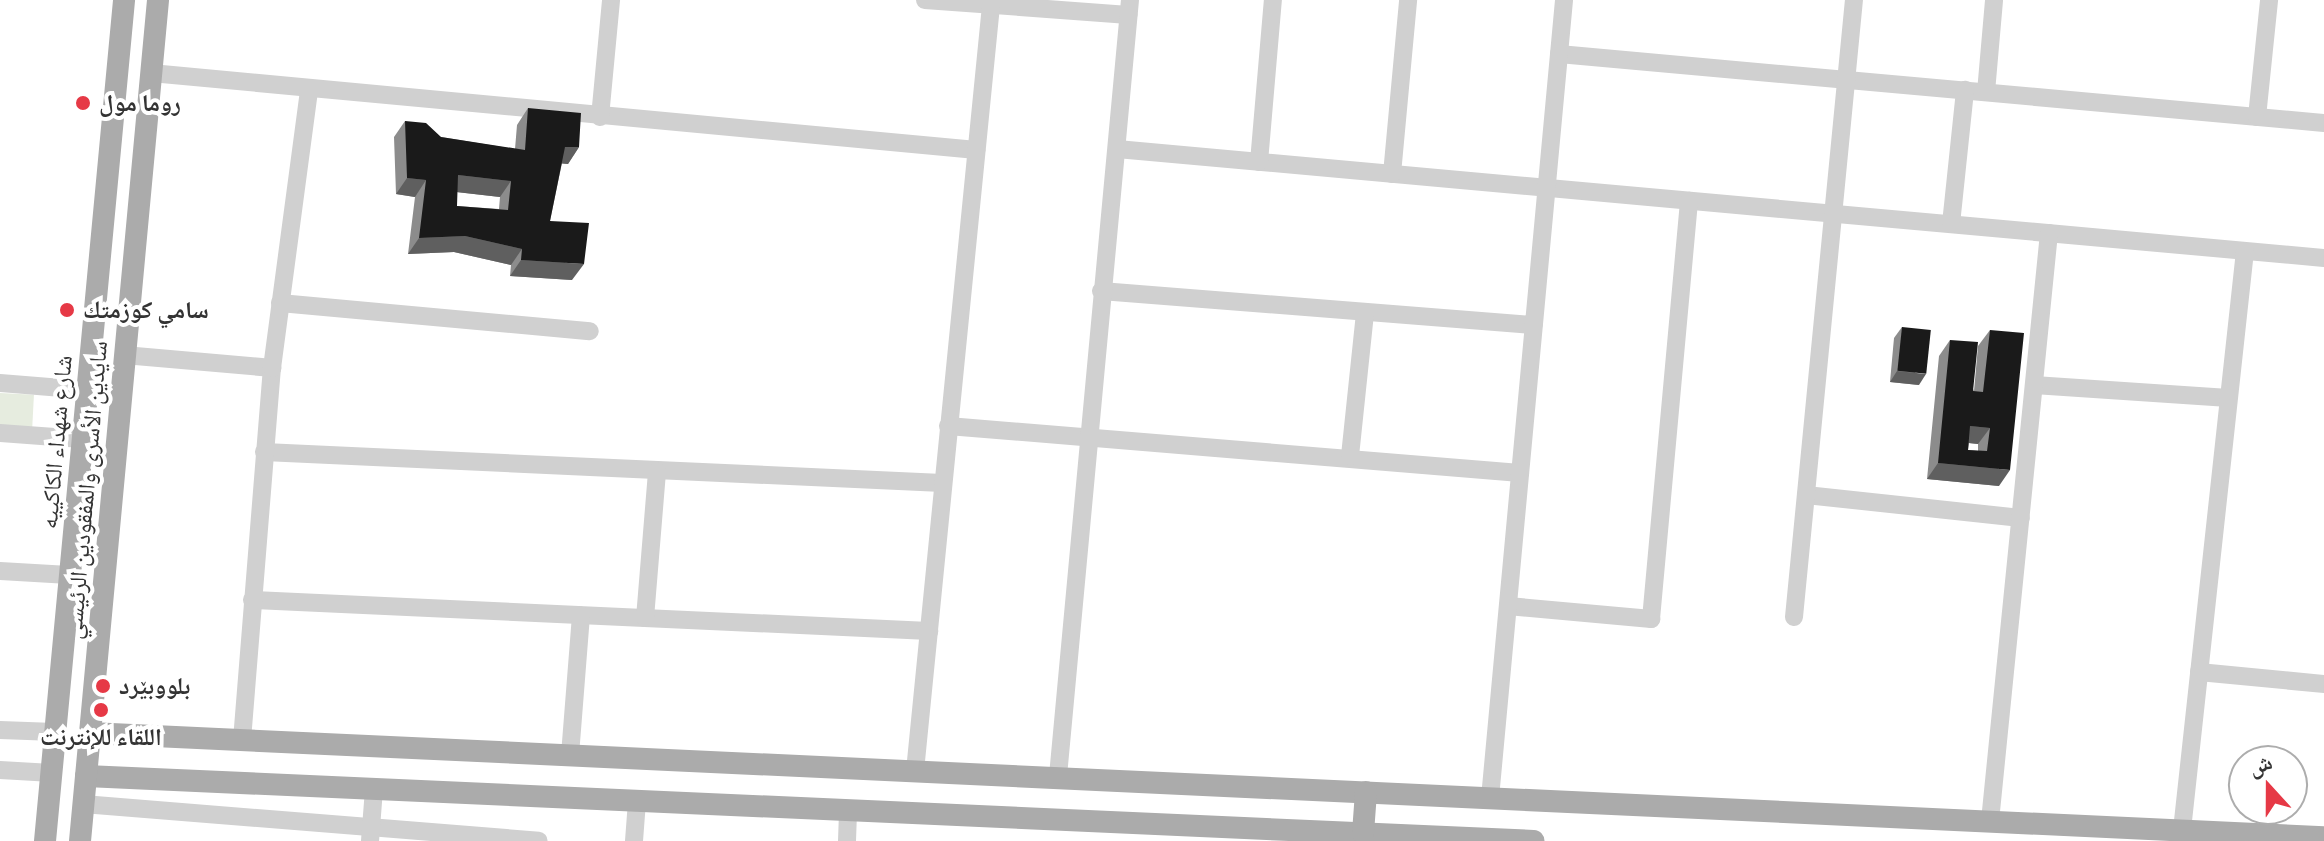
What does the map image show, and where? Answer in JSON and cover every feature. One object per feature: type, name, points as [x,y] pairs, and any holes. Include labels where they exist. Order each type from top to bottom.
[{"type":"main road","name":"شارع شهداء الكاكييه","points":[[45,841],[124,0]]},
{"type":"main road","name":"سايدين الأسرى والمفقودين الرئيسي","points":[[80,841],[158,0]]},
{"type":"main road","points":[[90,733],[2324,837]]},
{"type":"main road","points":[[86,776],[1534,841]]},
{"type":"main road","points":[[1363,833],[1366,792]]},
{"type":"street","points":[[600,117],[611,0]]},
{"type":"street","points":[[925,0],[991,6],[1129,8],[1058,776]]},
{"type":"street","points":[[1259,162],[1273,0]]},
{"type":"street","points":[[1392,174],[1408,0]]},
{"type":"street","points":[[1490,798],[1564,0]]},
{"type":"street","points":[[1794,617],[1854,0]]},
{"type":"street","points":[[1986,92],[1994,0]]},
{"type":"street","points":[[2257,117],[2269,0]]},
{"type":"street","points":[[915,771],[991,6]]},
{"type":"street","points":[[1559,54],[2324,123]]},
{"type":"street","points":[[151,73],[309,91],[976,150]]},
{"type":"street","points":[[1951,224],[1965,90]]},
{"type":"street","points":[[242,740],[272,368],[309,91]]},
{"type":"street","points":[[1117,149],[2324,258]]},
{"type":"street","points":[[1508,606],[1651,619],[1689,201]]},
{"type":"street","points":[[1990,821],[2049,233]]},
{"type":"street","points":[[2182,830],[2245,251]]},
{"type":"street","points":[[1101,291],[1534,325]]},
{"type":"street","points":[[280,303],[590,331]]},
{"type":"street","points":[[1350,456],[1365,313]]},
{"type":"street","points":[[124,355],[272,368]]},
{"type":"street","points":[[0,383],[87,390]]},
{"type":"street","points":[[2034,385],[2229,398]]},
{"type":"street","points":[[948,426],[1350,456],[1520,473]]},
{"type":"street","points":[[0,433],[82,439]]},
{"type":"street","points":[[264,452],[942,483]]},
{"type":"street","points":[[645,618],[657,471]]},
{"type":"street","points":[[1806,495],[2021,518]]},
{"type":"street","points":[[0,571],[69,575]]},
{"type":"street","points":[[252,600],[929,631]]},
{"type":"street","points":[[570,755],[581,615]]},
{"type":"street","points":[[2199,672],[2324,684]]},
{"type":"street","points":[[0,730],[55,732]]},
{"type":"street","points":[[0,770],[52,773]]},
{"type":"street","points":[[370,834],[374,789]]},
{"type":"street","points":[[634,841],[637,801]]},
{"type":"street","points":[[83,804],[370,834],[538,841]]},
{"type":"street","points":[[847,841],[848,810]]},
{"type":"shaded area","points":[[0,393],[34,395],[32,428],[0,426]]},
{"type":"building","points":[[528,108],[581,113],[579,147],[565,147],[550,221],[589,223],[584,264],[521,260],[522,249],[465,236],[419,238],[426,180],[407,178],[405,121],[426,123],[441,137],[525,150]],"holes":[[[458,175],[511,181],[508,210],[457,206]]]},
{"type":"building","points":[[1902,327],[1931,330],[1926,374],[1897,371]]},
{"type":"building","points":[[1990,330],[2024,333],[2010,470],[1938,463],[1950,340],[1978,342],[1973,391],[1983,392]],"holes":[[[1970,426],[1990,428],[1987,451],[1968,450]]]},
{"type":"place","name":"روما مول","points":[[83,103]]},
{"type":"place","name":"سامي كوزمتك","points":[[67,310]]},
{"type":"place","name":"بلووبێرد","points":[[103,686]]},
{"type":"place","name":"اللقاء للإنترنت","points":[[101,710]]}]
